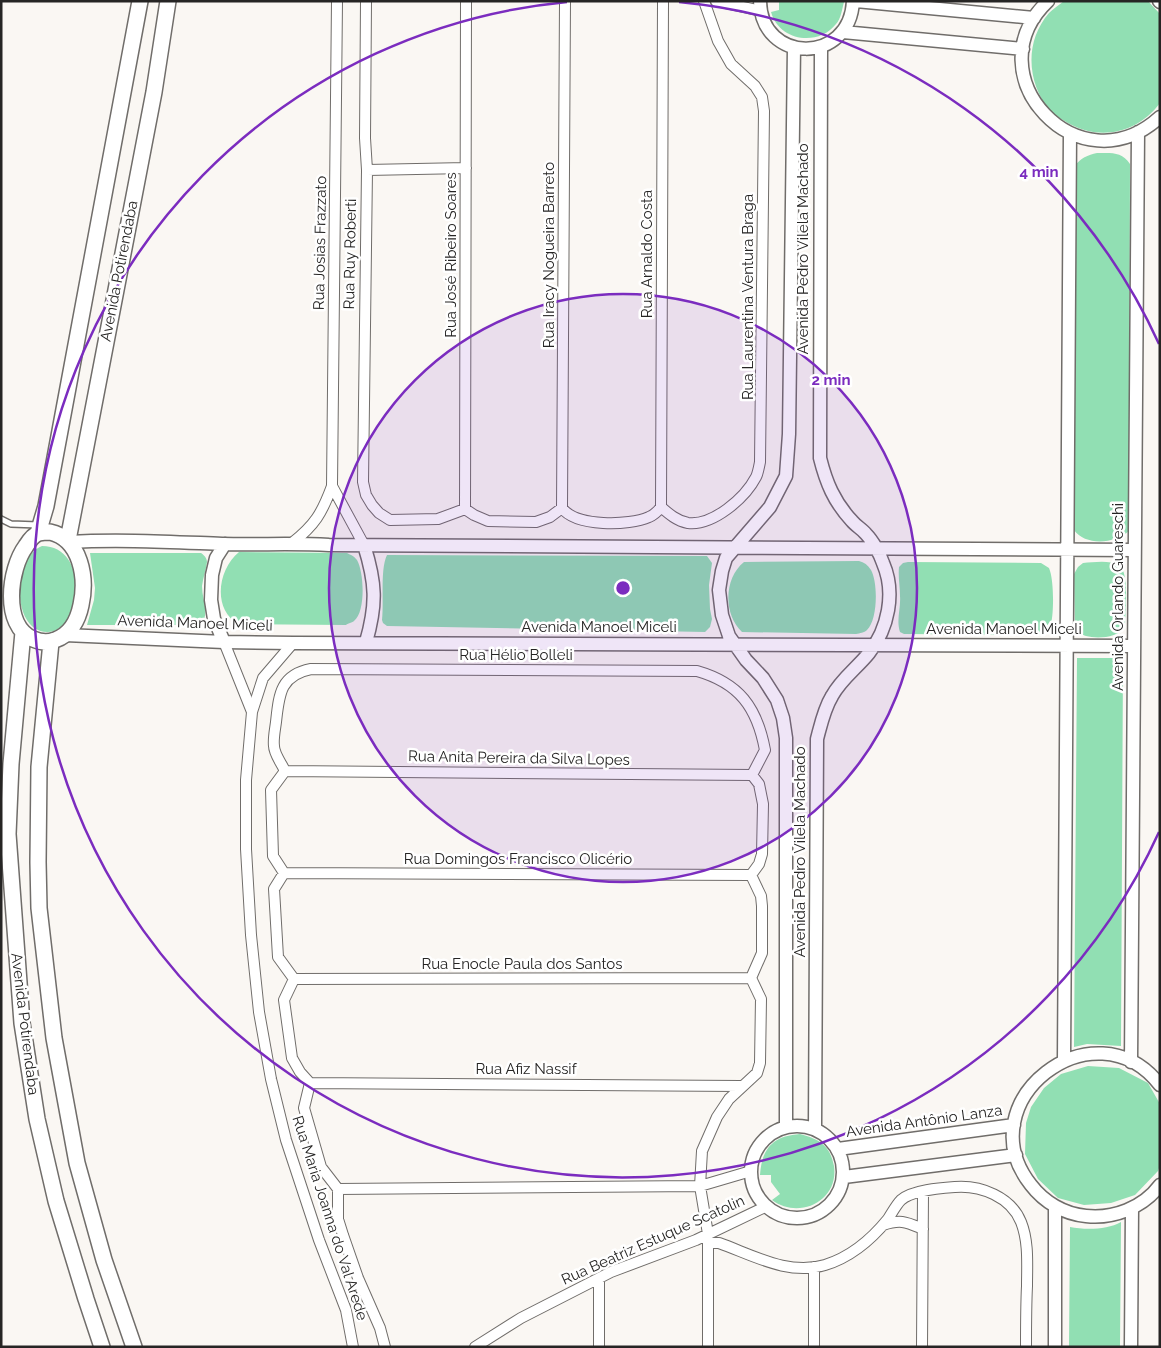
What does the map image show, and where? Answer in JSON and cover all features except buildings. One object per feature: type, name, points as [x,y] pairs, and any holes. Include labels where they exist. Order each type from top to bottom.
[{"type":"main road","name":"Avenida Potirendaba","points":[[39,529],[49,487],[140,1]]},
{"type":"main road","name":"Avenida Potirendaba","points":[[68,541],[154,92],[168,1]]},
{"type":"main road","points":[[39,529],[58,534],[68,541],[77,554],[83,585],[83,597],[77,618],[70,630],[58,638],[36,640],[23,632],[16,620],[12,606],[14,571],[20,554],[39,529]]},
{"type":"main road","name":"Avenida Potirendaba","points":[[23,632],[6,788],[14,933],[22,1023],[36,1110],[56,1201],[102,1347]]},
{"type":"main road","name":"Avenida Potirendaba","points":[[58,638],[39,767],[39,908],[54,1038],[77,1162],[104,1260],[134,1347]]},
{"type":"street","name":"Rua Josias Frazzato","points":[[292,543],[309,530],[324,509],[332,486],[337,1]]},
{"type":"street","name":"Rua Ruy Roberti","points":[[366,1],[365,138],[367,170],[363,482],[366,495],[372,505],[379,513],[390,520],[438,519],[465,509]]},
{"type":"street","name":"Rua José Ribeiro Soares","points":[[465,509],[466,1]]},
{"type":"street","name":"Rua Iracy Nogueira Barreto","points":[[562,508],[565,1]]},
{"type":"street","name":"Rua Arnaldo Costa","points":[[661,507],[664,1]]},
{"type":"street","name":"Rua Laurentina Ventura Braga","points":[[661,507],[675,518],[688,523],[706,521],[721,514],[736,501],[757,476],[762,449],[764,111],[762,96],[755,86],[731,64],[718,41],[704,1]]},
{"type":"street","points":[[716,1],[760,6],[763,20],[772,34],[778,40],[803,49],[821,47],[833,41],[843,32],[851,17],[854,1],[1034,18]]},
{"type":"street","points":[[1048,1],[1034,18],[1027,33],[1023,49],[1022,68],[1030,95],[1047,118],[1070,133],[1104,140],[1121,138],[1138,132],[1160,116]]},
{"type":"street","points":[[843,32],[1023,49]]},
{"type":"street","name":"Avenida Pedro Vilela Machado","points":[[786,1127],[786,738],[783,718],[777,700],[763,678],[746,660],[730,636],[722,615],[719,590],[726,558],[770,507],[786,476],[788,457],[794,47]]},
{"type":"street","name":"Avenida Pedro Vilela Machado","points":[[815,1129],[817,739],[823,716],[832,695],[874,645],[882,632],[888,612],[889,588],[884,564],[868,535],[852,521],[837,502],[826,482],[820,458],[821,47]]},
{"type":"street","name":"Avenida Orlando Guareschi","points":[[1130,1062],[1138,132]]},
{"type":"street","points":[[1064,1060],[1070,133]]},
{"type":"street","points":[[367,170],[466,168]]},
{"type":"street","name":"Rua Josias Frazzato","points":[[332,486],[364,545]]},
{"type":"street","points":[[465,509],[488,521],[536,522],[550,517],[562,508],[566,513],[594,523],[636,522],[651,517],[661,507]]},
{"type":"street","points":[[68,541],[108,540],[226,544],[1134,550]]},
{"type":"street","points":[[224,642],[214,619],[210,600],[212,574],[216,558],[226,544]]},
{"type":"street","points":[[364,545],[372,570],[375,594],[373,619],[366,642]]},
{"type":"street","name":"Avenida Manoel Miceli","points":[[58,638],[293,643],[1134,646]]},
{"type":"street","name":"Rua Maria Joanna do Val Arede","points":[[224,642],[252,712]]},
{"type":"street","name":"Rua Maria Joanna do Val Arede","points":[[293,643],[263,678],[252,712],[246,780],[246,850],[251,935],[259,1012],[271,1078],[286,1140],[319,1240],[346,1310],[353,1347]]},
{"type":"street","name":"Rua Hélio Bolleli","points":[[285,771],[274,747],[278,700],[281,689],[299,671],[311,669],[697,671],[725,682],[736,690],[748,703],[756,719],[765,750],[752,775]]},
{"type":"street","points":[[285,771],[272,790],[273,856],[284,873],[274,889],[278,957],[294,979],[284,1000],[292,1058],[300,1072],[310,1083],[304,1108],[321,1168],[338,1189],[338,1219],[358,1278],[380,1328],[385,1347]]},
{"type":"street","name":"Rua Anita Pereira da Silva Lopes","points":[[285,771],[752,775]]},
{"type":"street","points":[[708,1347],[708,1239],[700,1186],[702,1151],[729,1099],[756,1073],[760,1063],[761,999],[751,978],[762,953],[762,896],[752,875],[759,864],[762,854],[763,804],[759,784],[752,775]]},
{"type":"street","name":"Rua Domingos Francisco Olicério","points":[[284,873],[752,875]]},
{"type":"street","name":"Rua Enocle Paula dos Santos","points":[[294,979],[751,978]]},
{"type":"street","points":[[1160,1085],[1148,1073],[1130,1062],[1114,1056],[1098,1054],[1080,1055],[1064,1060],[1046,1071],[1030,1086],[1020,1105],[1014,1125],[1016,1156],[1028,1181],[1040,1195],[1055,1206],[1073,1214],[1093,1217],[1113,1215],[1132,1208],[1150,1196],[1160,1185]]},
{"type":"street","name":"Rua Afiz Nassif","points":[[310,1083],[742,1086]]},
{"type":"street","points":[[801,1125],[815,1129],[824,1134],[838,1149],[843,1162],[844,1177],[842,1186],[826,1208],[809,1216],[791,1218],[774,1212],[766,1206],[755,1190],[751,1170],[755,1154],[764,1140],[778,1130],[801,1125]]},
{"type":"street","name":"Avenida Antônio Lanza","points":[[838,1149],[1014,1125]]},
{"type":"street","points":[[844,1177],[1016,1156]]},
{"type":"street","points":[[338,1189],[700,1186],[751,1170]]},
{"type":"street","points":[[708,1239],[783,1267],[814,1267],[824,1265],[858,1250],[874,1236],[901,1200],[914,1193],[963,1186],[986,1191],[1001,1198],[1011,1208],[1020,1221],[1025,1236],[1027,1255],[1026,1347]]},
{"type":"street","points":[[922,1347],[923,1192]]},
{"type":"street","name":"Rua Beatriz Estuque Scatolin","points":[[475,1347],[492,1342],[522,1318],[599,1278],[708,1239],[766,1206]]},
{"type":"street","points":[[1055,1206],[1055,1347]]},
{"type":"street","points":[[1130,1347],[1132,1208]]},
{"type":"street","points":[[882,1226],[895,1221],[906,1221],[923,1229]]},
{"type":"street","points":[[814,1267],[814,1347]]},
{"type":"street","points":[[599,1278],[599,1347]]},
{"type":"lane","points":[[1,519],[11,524],[39,529]]},
{"type":"green space","points":[[779,1],[844,2],[838,22],[828,31],[810,38],[790,35],[775,22],[771,12],[779,10]]},
{"type":"green space","points":[[1064,1],[1148,1],[1160,14],[1160,103],[1139,122],[1115,132],[1089,131],[1076,127],[1054,115],[1042,100],[1033,75],[1032,49],[1041,24],[1049,13]]},
{"type":"green space","points":[[1097,153],[1119,155],[1130,164],[1129,531],[1116,539],[1108,541],[1085,539],[1074,530],[1075,166],[1084,157]]},
{"type":"green space","points":[[42,546],[58,550],[68,560],[74,573],[76,589],[74,605],[68,619],[59,629],[47,632],[35,628],[27,620],[22,607],[20,593],[21,578],[25,564],[32,553]]},
{"type":"green space","points":[[239,552],[347,553],[351,555],[357,560],[361,573],[363,592],[361,609],[358,616],[354,621],[346,625],[238,624],[224,609],[221,589],[226,568]]},
{"type":"green space","points":[[90,553],[201,553],[207,562],[202,586],[205,616],[201,625],[87,625],[94,600],[95,588]]},
{"type":"green space","points":[[387,555],[707,556],[712,563],[709,585],[712,619],[710,627],[705,632],[387,626],[382,620],[383,577]]},
{"type":"green space","points":[[859,561],[866,564],[871,570],[876,592],[875,610],[871,625],[863,632],[856,634],[742,632],[731,616],[728,596],[730,586],[737,569],[744,562]]},
{"type":"green space","points":[[1111,562],[1119,565],[1122,569],[1126,584],[1126,604],[1125,627],[1122,631],[1107,637],[1091,637],[1083,635],[1075,628],[1074,574],[1083,563]]},
{"type":"green space","points":[[903,563],[1041,563],[1049,568],[1053,587],[1050,628],[1041,635],[904,634],[900,632],[898,623],[900,600],[899,567]]},
{"type":"green space","points":[[1077,658],[1123,658],[1121,1046],[1087,1044],[1074,1047]]},
{"type":"green space","points":[[1088,1066],[1119,1068],[1148,1083],[1160,1104],[1160,1165],[1158,1171],[1135,1195],[1111,1203],[1084,1205],[1058,1198],[1038,1179],[1025,1154],[1026,1123],[1031,1107],[1044,1088],[1061,1074]]},
{"type":"green space","points":[[800,1134],[813,1138],[823,1144],[830,1153],[834,1166],[834,1178],[830,1189],[815,1204],[794,1208],[783,1206],[772,1200],[780,1194],[771,1182],[771,1175],[760,1175],[763,1157],[771,1145],[783,1137]]},
{"type":"green space","points":[[1121,1222],[1120,1347],[1069,1347],[1070,1227],[1096,1229],[1109,1227]]}]
